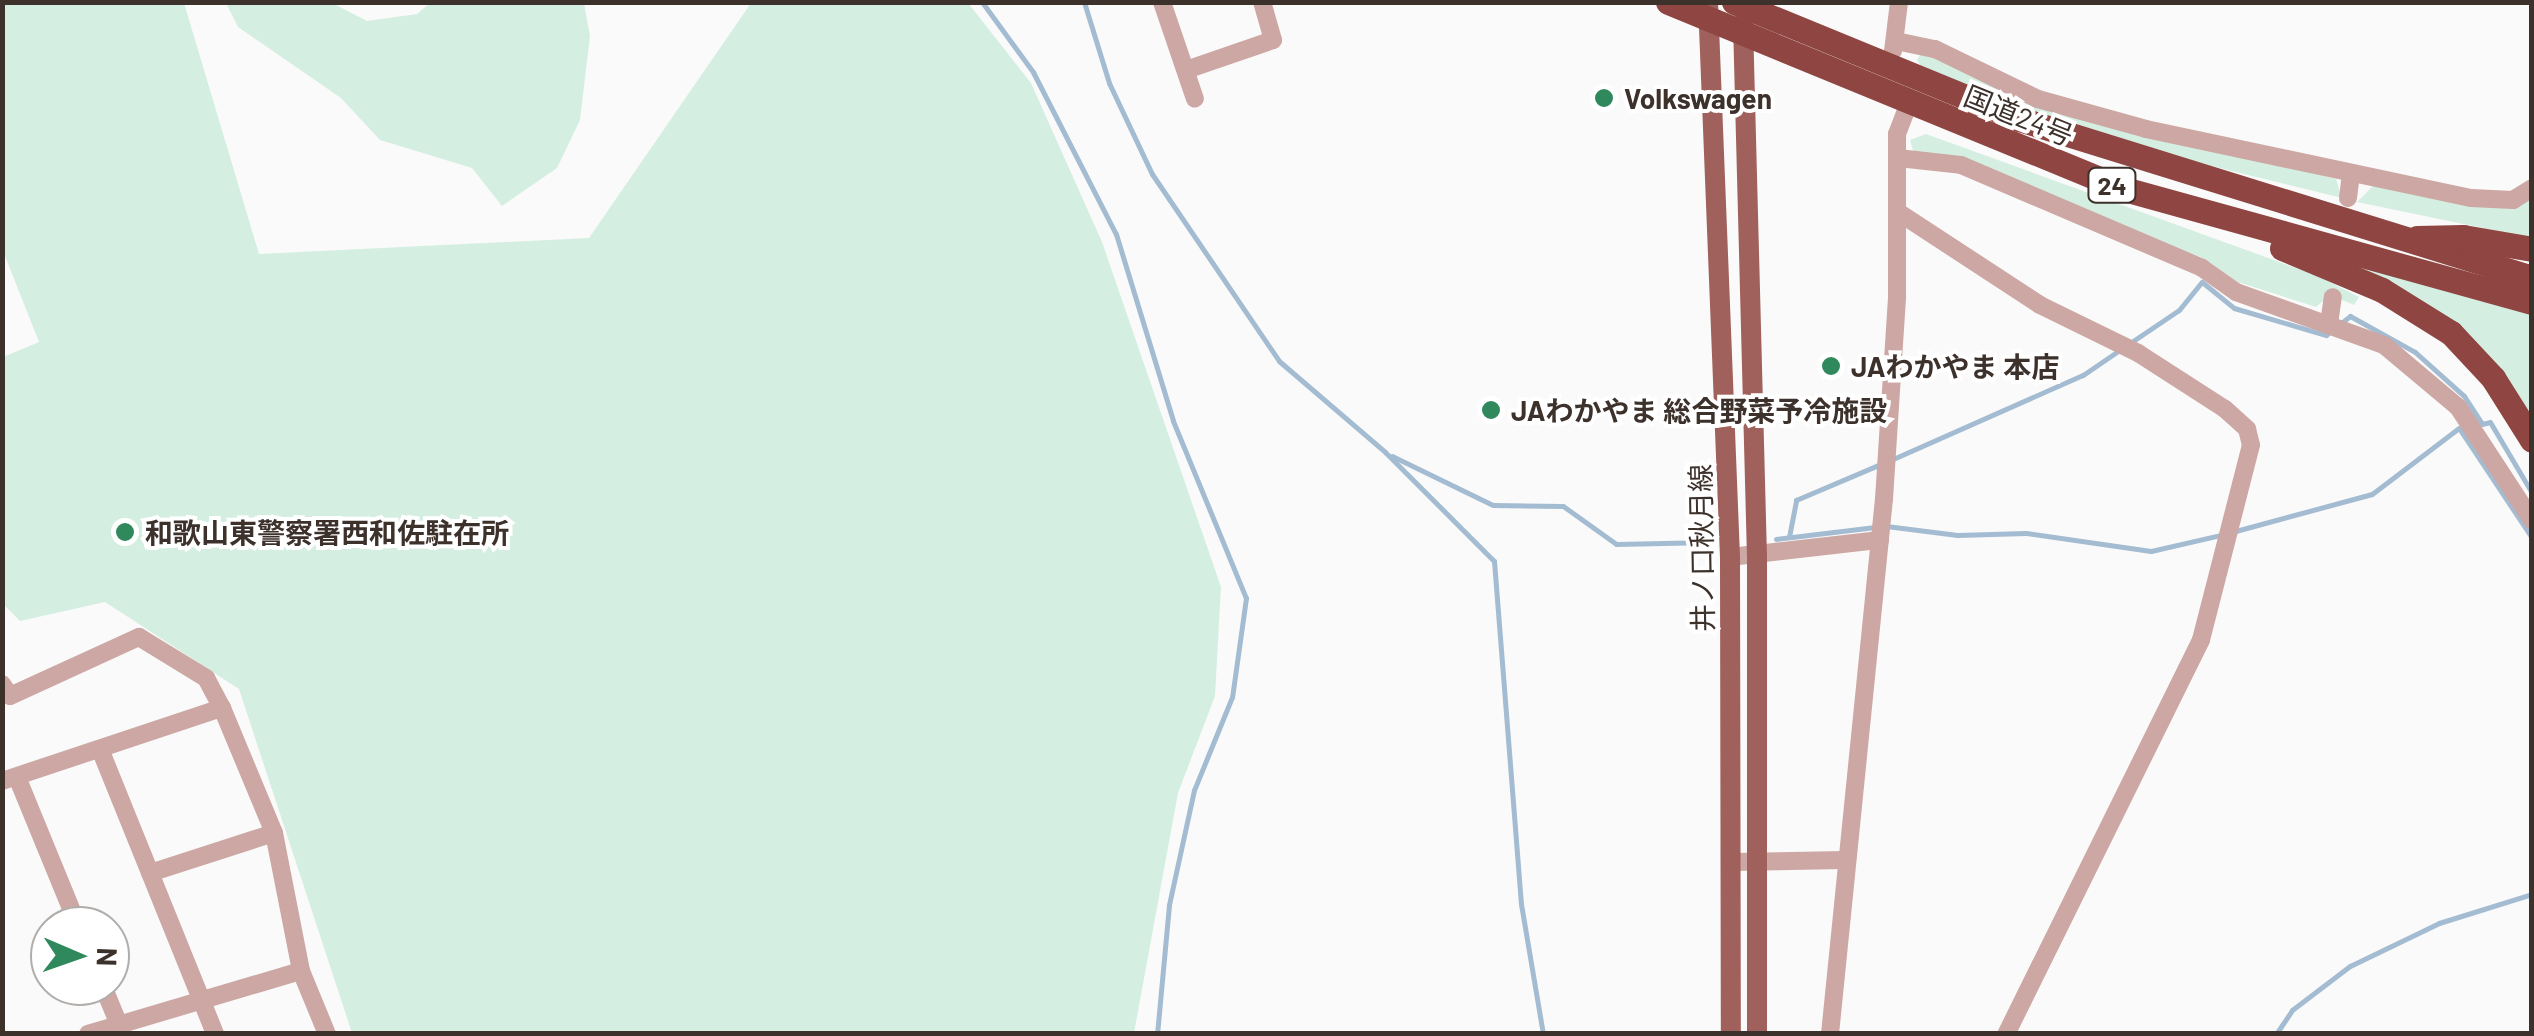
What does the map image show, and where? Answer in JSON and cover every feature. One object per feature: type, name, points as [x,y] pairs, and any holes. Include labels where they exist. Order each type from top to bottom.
[{"type":"highway","name":"国道24号","points":[[1668,2],[1708,12],[1744,37],[2124,190],[2243,227],[2532,302]]},
{"type":"highway","name":"国道24号","points":[[1740,4],[1888,68],[2055,130],[2532,278]]},
{"type":"highway","points":[[2243,227],[2393,295],[2451,333],[2493,378],[2532,440]]},
{"type":"highway","points":[[2402,240],[2446,235],[2532,249]]},
{"type":"main road","name":"井ノ口秋月線","points":[[1740,4],[1757,556],[1757,1034]]},
{"type":"main road","name":"井ノ口秋月線","points":[[1708,12],[1730,557],[1731,1034]]},
{"type":"street","points":[[1162,2],[1195,99]]},
{"type":"street","points":[[1186,70],[1273,40],[1262,2]]},
{"type":"street","points":[[1888,68],[1896,41],[1899,2]]},
{"type":"street","points":[[1896,41],[1936,50],[2038,99],[2090,115],[2351,175],[2492,200],[2513,200],[2532,188]]},
{"type":"street","points":[[1830,1034],[1844,860],[1880,540],[1898,212],[1897,134],[1909,103]]},
{"type":"street","points":[[1898,158],[1960,165],[2202,268],[2236,292],[2384,345],[2444,392],[2532,520]]},
{"type":"street","points":[[2348,198],[2351,175]]},
{"type":"street","points":[[1898,212],[2040,305],[2138,354],[2225,408],[2247,429],[2251,445],[2201,640],[2006,1034]]},
{"type":"street","points":[[2330,324],[2334,297]]},
{"type":"street","points":[[1730,557],[1880,540]]},
{"type":"street","points":[[2,684],[10,696],[139,638],[206,678],[274,833],[301,971],[328,1034]]},
{"type":"street","points":[[69,906],[10,779],[222,708]]},
{"type":"street","points":[[100,749],[216,1034]]},
{"type":"street","points":[[150,873],[274,833]]},
{"type":"street","points":[[1732,862],[1844,860]]},
{"type":"street","points":[[88,1034],[121,1029],[200,998],[301,971]]},
{"type":"green space","points":[[3,2],[184,3],[259,254],[589,238],[751,3],[968,3],[1031,83],[1102,242],[1221,587],[1215,696],[1178,793],[1134,1033],[352,1033],[239,689],[105,602],[20,621],[3,604],[3,357],[39,342],[3,251]]},
{"type":"green space","points":[[226,3],[332,3],[367,21],[417,14],[430,3],[584,3],[590,36],[580,120],[557,168],[502,206],[472,168],[380,140],[341,98],[238,27]]},
{"type":"green space","points":[[1922,52],[2033,102],[2336,179],[2342,198],[2113,142],[1922,68],[1917,60]]},
{"type":"green space","points":[[1926,134],[2318,276],[2359,297],[2354,305],[2330,295],[2316,307],[2238,282],[2201,257],[1914,154],[1910,140]]},
{"type":"green space","points":[[2374,185],[2531,197],[2531,238],[2357,202]]},
{"type":"green space","points":[[2336,260],[2531,314],[2531,419],[2515,391]]},
{"type":"waterway","points":[[982,2],[1033,72],[1116,234],[1173,421],[1246,598],[1232,697],[1194,790],[1169,905],[1157,1034]]},
{"type":"waterway","points":[[1084,2],[1109,83],[1152,174],[1279,361],[1385,452],[1494,561],[1521,904],[1543,1034]]},
{"type":"waterway","points":[[2130,343],[2179,310],[2202,282],[2234,308],[2326,335],[2332,330]]},
{"type":"waterway","points":[[2340,324],[2350,316],[2415,352],[2464,396],[2482,424],[2490,422],[2532,493]]},
{"type":"waterway","points":[[1893,459],[2083,375],[2121,349]]},
{"type":"waterway","points":[[2232,532],[2372,494],[2459,428],[2532,538]]},
{"type":"waterway","points":[[1392,456],[1493,505],[1563,506],[1616,544],[1712,542]]},
{"type":"waterway","points":[[1789,537],[1796,500],[1883,463]]},
{"type":"waterway","points":[[1886,526],[1957,535],[2026,533],[2151,551],[2221,535]]},
{"type":"waterway","points":[[1776,539],[1875,527]]},
{"type":"waterway","points":[[2276,1034],[2292,1010],[2350,966],[2439,923],[2532,894]]},
{"type":"place","name":"Volkswagen","points":[[1604,98]]},
{"type":"place","name":"JAわかやま 本店","points":[[1831,366]]},
{"type":"place","name":"JAわかやま 総合野菜予冷施設","points":[[1491,410]]},
{"type":"place","name":"和歌山東警察署西和佐駐在所","points":[[125,532]]}]
